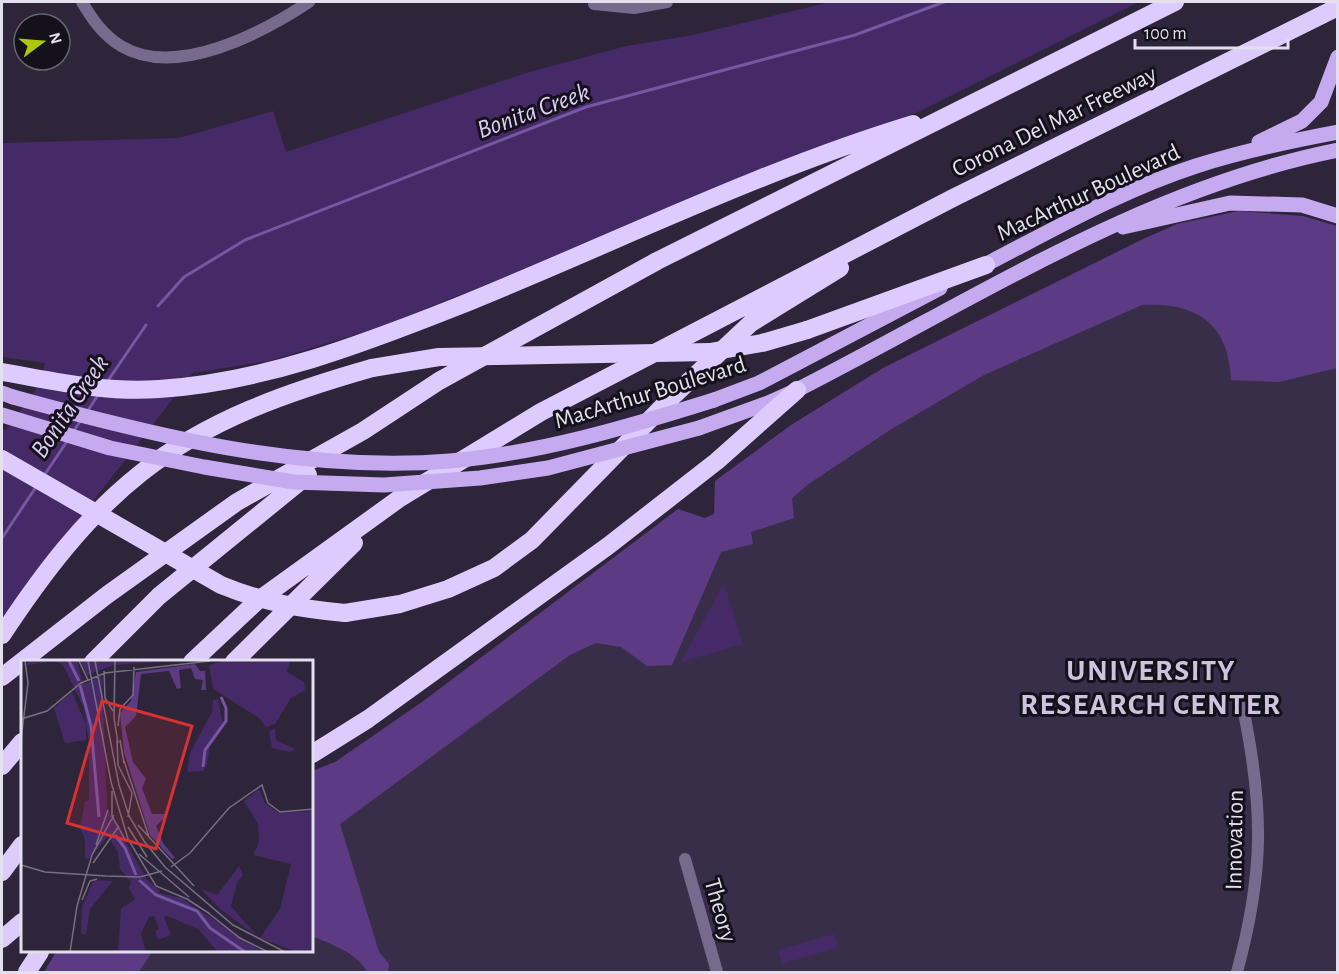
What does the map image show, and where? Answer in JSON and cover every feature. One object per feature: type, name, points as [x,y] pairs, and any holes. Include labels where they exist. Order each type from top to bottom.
[{"type":"highway","points":[[21,660],[237,502],[363,431],[439,381],[657,261],[1175,2]]},
{"type":"highway","name":"Corona Del Mar Freeway","points":[[953,198],[1338,7]]},
{"type":"highway","points":[[2,372],[98,390],[159,389],[218,382],[291,366],[368,342],[819,156],[966,107]]},
{"type":"highway","points":[[194,660],[256,602],[400,498],[541,412],[953,198]]},
{"type":"highway","points":[[2,459],[42,480],[179,563],[221,585],[253,598],[298,609],[345,613],[410,601],[448,589],[494,568],[532,540],[670,399],[751,323],[953,198]]},
{"type":"highway","points":[[2,635],[34,588],[80,529],[141,472],[204,432],[252,407],[314,384],[372,368],[439,357],[710,352],[762,343],[807,330],[986,265]]},
{"type":"highway","points":[[314,753],[368,719],[608,546],[717,460],[797,390]]},
{"type":"highway","points":[[95,660],[177,581],[363,431]]},
{"type":"highway","points":[[236,660],[400,498]]},
{"type":"highway","points":[[2,677],[21,660]]},
{"type":"highway","points":[[2,766],[21,743]]},
{"type":"highway","points":[[2,872],[21,846]]},
{"type":"highway","points":[[2,939],[21,923]]},
{"type":"highway","points":[[27,972],[39,953]]},
{"type":"main road","points":[[1227,156],[1302,121],[1321,102],[1338,57]]},
{"type":"main road","name":"MacArthur Boulevard","points":[[7,395],[211,446],[296,457],[368,462],[450,461],[548,446],[608,433],[714,400],[759,383],[1142,186],[1227,156],[1338,132]]},
{"type":"main road","name":"MacArthur Boulevard","points":[[2,415],[110,448],[204,468],[294,482],[384,485],[480,478],[548,468],[699,428],[768,403],[797,390],[1094,234],[1161,203],[1240,174],[1338,150]]},
{"type":"main road","points":[[1094,234],[1230,203],[1302,206],[1338,216]]},
{"type":"street","points":[[82,2],[110,39],[123,48],[156,58],[187,56],[225,44],[266,28],[309,2]]},
{"type":"street","points":[[594,4],[634,8],[667,2]]},
{"type":"street","name":"Innovation","points":[[1237,972],[1251,920],[1260,846],[1258,789],[1243,708]]},
{"type":"street","name":"Theory","points":[[685,859],[717,972]]},
{"type":"shaded area","points":[[830,2],[1139,2],[918,112],[377,328],[269,361],[193,373],[2,618],[2,429],[6,430],[39,385],[45,363],[2,357],[2,143],[179,138],[273,111],[286,152],[526,73],[626,46],[693,35]]},
{"type":"shaded area","points":[[1239,211],[1303,216],[1337,226],[1337,368],[1279,382],[1231,380],[1229,360],[1224,344],[1216,330],[1206,320],[1178,307],[1142,305],[984,375],[890,430],[810,483],[792,498],[794,518],[751,532],[753,544],[721,552],[672,665],[647,666],[621,647],[596,643],[570,655],[340,824],[379,952],[389,964],[388,972],[367,972],[363,965],[350,954],[314,937],[314,770],[335,762],[422,702],[678,509],[705,518],[714,514],[715,481],[791,425],[883,368],[1177,224]]},
{"type":"shaded area","points":[[1337,233],[1337,972],[56,972],[87,953],[314,953],[314,783],[716,512],[913,361]]},
{"type":"shaded area","points":[[724,583],[743,644],[681,662]]},
{"type":"shaded area","points":[[834,934],[838,947],[782,964],[778,950]]},
{"type":"shaded area","points":[[55,953],[151,953],[139,972],[44,972]]},
{"type":"waterway","name":"Bonita Creek","points":[[158,306],[184,277],[245,240],[586,107],[855,35],[944,2]]},
{"type":"waterway","name":"Bonita Creek","points":[[107,382],[146,325]]},
{"type":"waterway","name":"Bonita Creek","points":[[87,412],[98,395]]},
{"type":"waterway","name":"Bonita Creek","points":[[73,432],[81,420]]},
{"type":"waterway","name":"Bonita Creek","points":[[43,477],[68,440]]},
{"type":"waterway","name":"Bonita Creek","points":[[2,538],[36,487]]},
{"type":"district","name":"UNIVERSITY RESEARCH CENTER","points":[[1151,687]]}]
